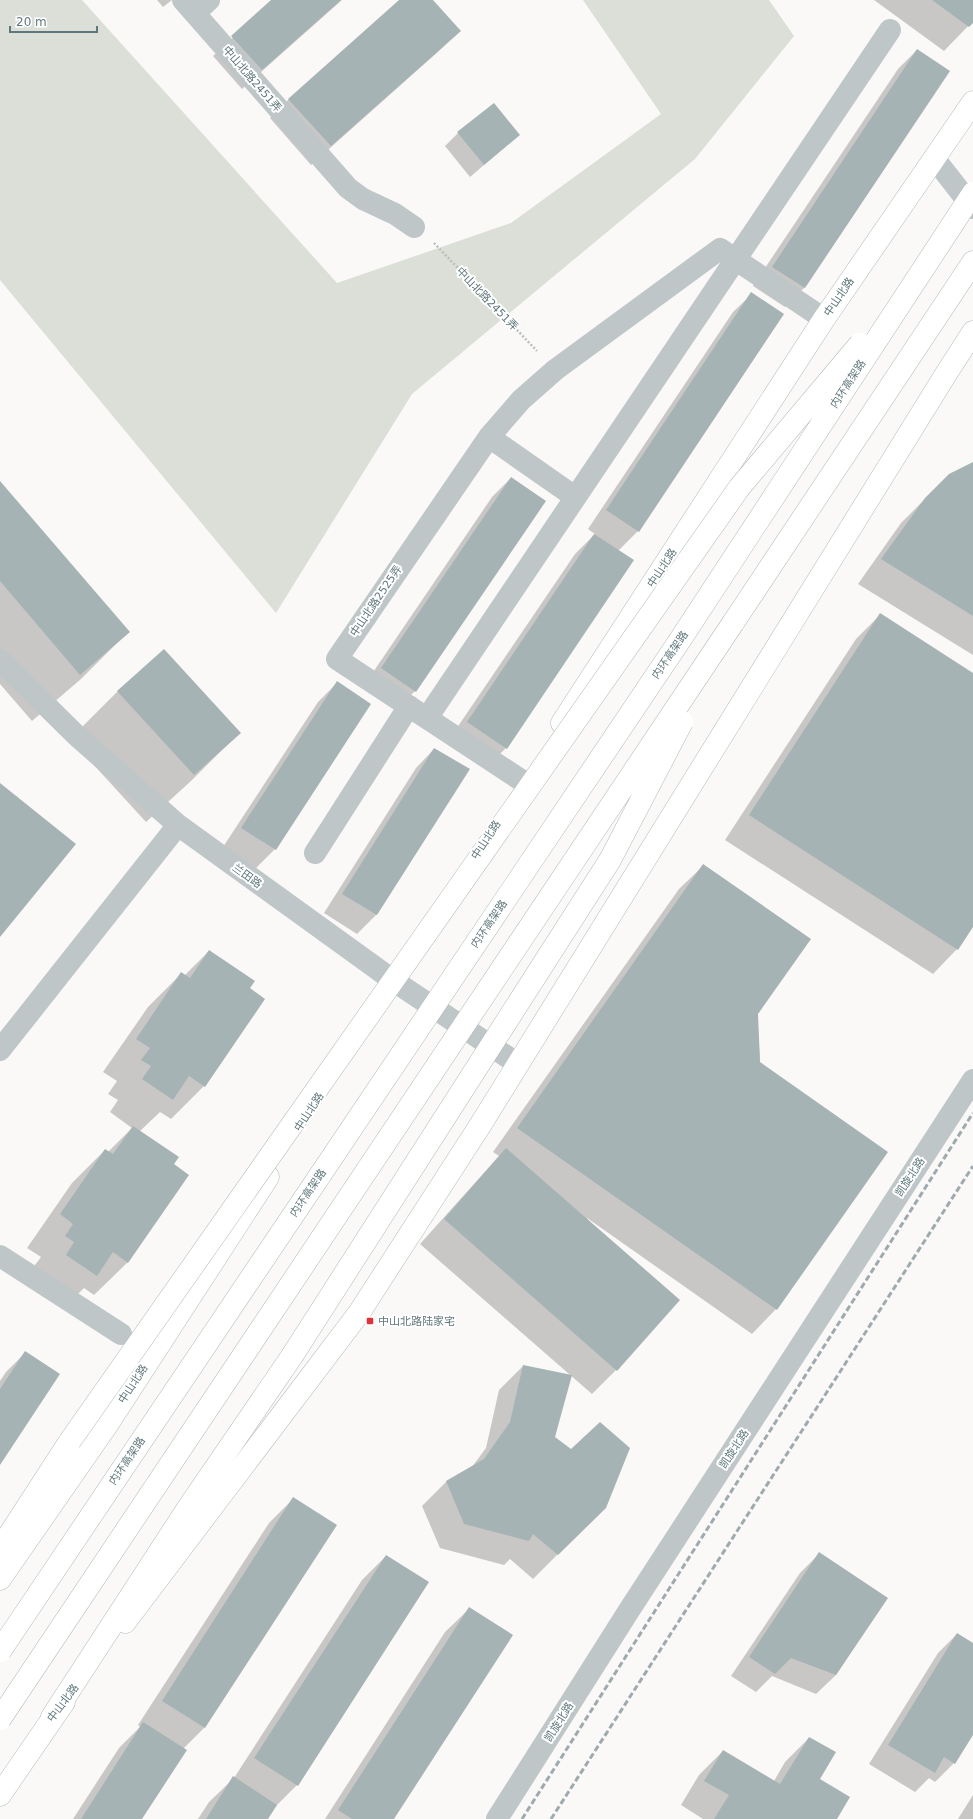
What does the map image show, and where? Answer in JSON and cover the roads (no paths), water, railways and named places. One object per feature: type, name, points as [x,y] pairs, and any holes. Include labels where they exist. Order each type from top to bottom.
[{"type":"main road","name":"中山北路","points":[[0,1579],[107,1425],[824,319],[973,102]]},
{"type":"main road","name":"内环高架路","points":[[0,1651],[678,643],[973,193]]},
{"type":"main road","points":[[0,1719],[973,262]]},
{"type":"main road","points":[[0,1549],[70,1441],[739,488],[925,267]]},
{"type":"main road","name":"中山北路","points":[[0,1795],[52,1717],[359,1313],[518,1064],[973,332]]},
{"type":"main road","points":[[52,1717],[188,1508],[292,1356],[610,860],[733,623]]},
{"type":"street","name":"中山北路2451弄","points":[[196,4],[348,188],[363,199],[395,214],[414,227]]},
{"type":"street","points":[[315,853],[575,497],[890,30]]},
{"type":"street","points":[[934,158],[973,208]]},
{"type":"street","name":"中山北路2525弄","points":[[524,782],[337,659],[489,437],[521,400],[555,370],[720,249],[735,259]]},
{"type":"street","points":[[735,259],[824,319]]},
{"type":"street","points":[[489,437],[575,497]]},
{"type":"street","name":"兰田路","points":[[0,660],[76,735],[178,825],[394,981],[518,1064]]},
{"type":"street","points":[[0,1050],[178,825]]},
{"type":"street","name":"凯旋北路","points":[[497,1819],[624,1619],[973,1080]]},
{"type":"street","points":[[0,1256],[121,1334]]},
{"type":"railway","points":[[522,1819],[973,1113]]},
{"type":"railway","points":[[551,1819],[973,1166]]},
{"type":"place","name":"中山北路陆家宅","points":[[370,1321]]}]
